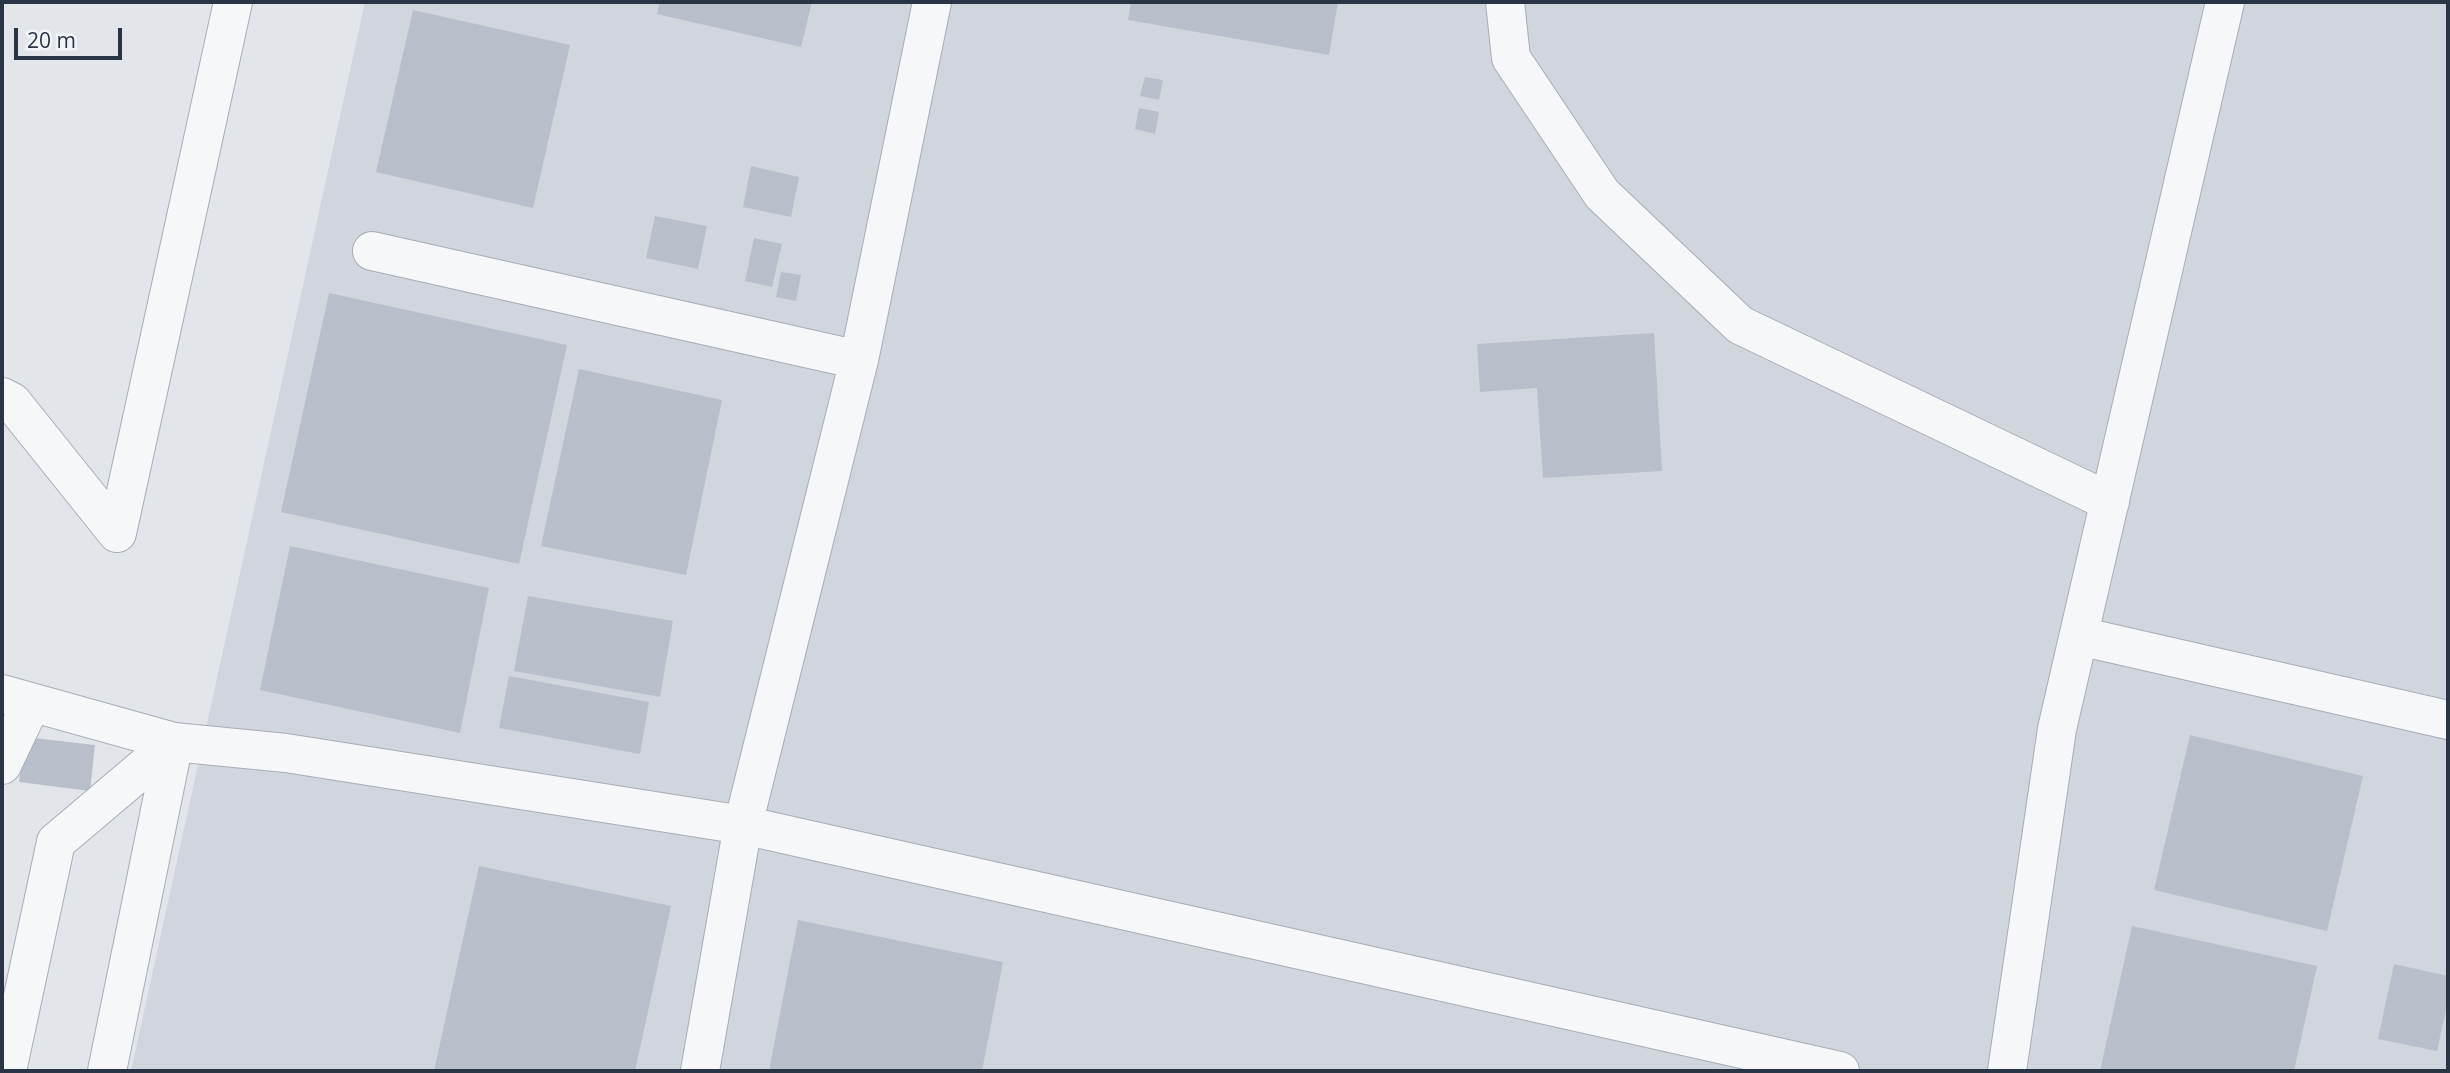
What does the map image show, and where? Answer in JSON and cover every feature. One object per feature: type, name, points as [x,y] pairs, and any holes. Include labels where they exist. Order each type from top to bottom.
[{"type":"street","points":[[2,397],[12,402],[117,533],[233,2]]},
{"type":"street","points":[[701,1071],[743,825],[859,360],[932,2]]},
{"type":"street","points":[[1505,2],[1511,58],[1602,194],[1740,325],[2110,502]]},
{"type":"street","points":[[2007,1071],[2057,729],[2225,2]]},
{"type":"street","points":[[372,251],[859,360]]},
{"type":"street","points":[[2079,636],[2448,720]]},
{"type":"street","points":[[2,765],[17,699],[174,742],[286,753],[743,825],[1840,1071]]},
{"type":"street","points":[[6,1071],[56,842],[174,742]]},
{"type":"street","points":[[107,1071],[174,742]]},
{"type":"shaded area","points":[[365,2],[2448,2],[2448,1071],[131,1071]]},
{"type":"building","points":[[660,2],[812,2],[801,47],[657,14]]},
{"type":"building","points":[[1131,2],[1338,2],[1329,55],[1128,20]]},
{"type":"building","points":[[413,10],[570,45],[533,208],[376,172]]},
{"type":"building","points":[[1145,77],[1163,80],[1159,100],[1140,96]]},
{"type":"building","points":[[1139,108],[1159,112],[1155,134],[1135,129]]},
{"type":"building","points":[[751,166],[799,177],[791,217],[743,207]]},
{"type":"building","points":[[655,216],[707,226],[698,269],[646,258]]},
{"type":"building","points":[[754,238],[782,244],[772,287],[745,281]]},
{"type":"building","points":[[781,272],[801,275],[796,301],[776,297]]},
{"type":"building","points":[[329,293],[567,345],[519,564],[281,512]]},
{"type":"building","points":[[1654,333],[1662,471],[1543,478],[1537,388],[1480,392],[1477,344]]},
{"type":"building","points":[[579,369],[722,400],[686,575],[541,546]]},
{"type":"building","points":[[290,546],[489,588],[460,733],[260,690]]},
{"type":"building","points":[[528,596],[673,621],[660,697],[514,671]]},
{"type":"building","points":[[509,676],[649,702],[640,754],[499,728]]},
{"type":"building","points":[[2190,735],[2363,776],[2327,931],[2154,890]]},
{"type":"building","points":[[25,737],[95,745],[90,791],[19,782]]},
{"type":"building","points":[[479,866],[671,906],[635,1071],[434,1071]]},
{"type":"building","points":[[798,920],[1003,962],[982,1071],[769,1071]]},
{"type":"building","points":[[2132,926],[2317,966],[2294,1071],[2100,1071]]},
{"type":"building","points":[[2394,964],[2448,976],[2448,1000],[2437,1051],[2378,1039]]}]
